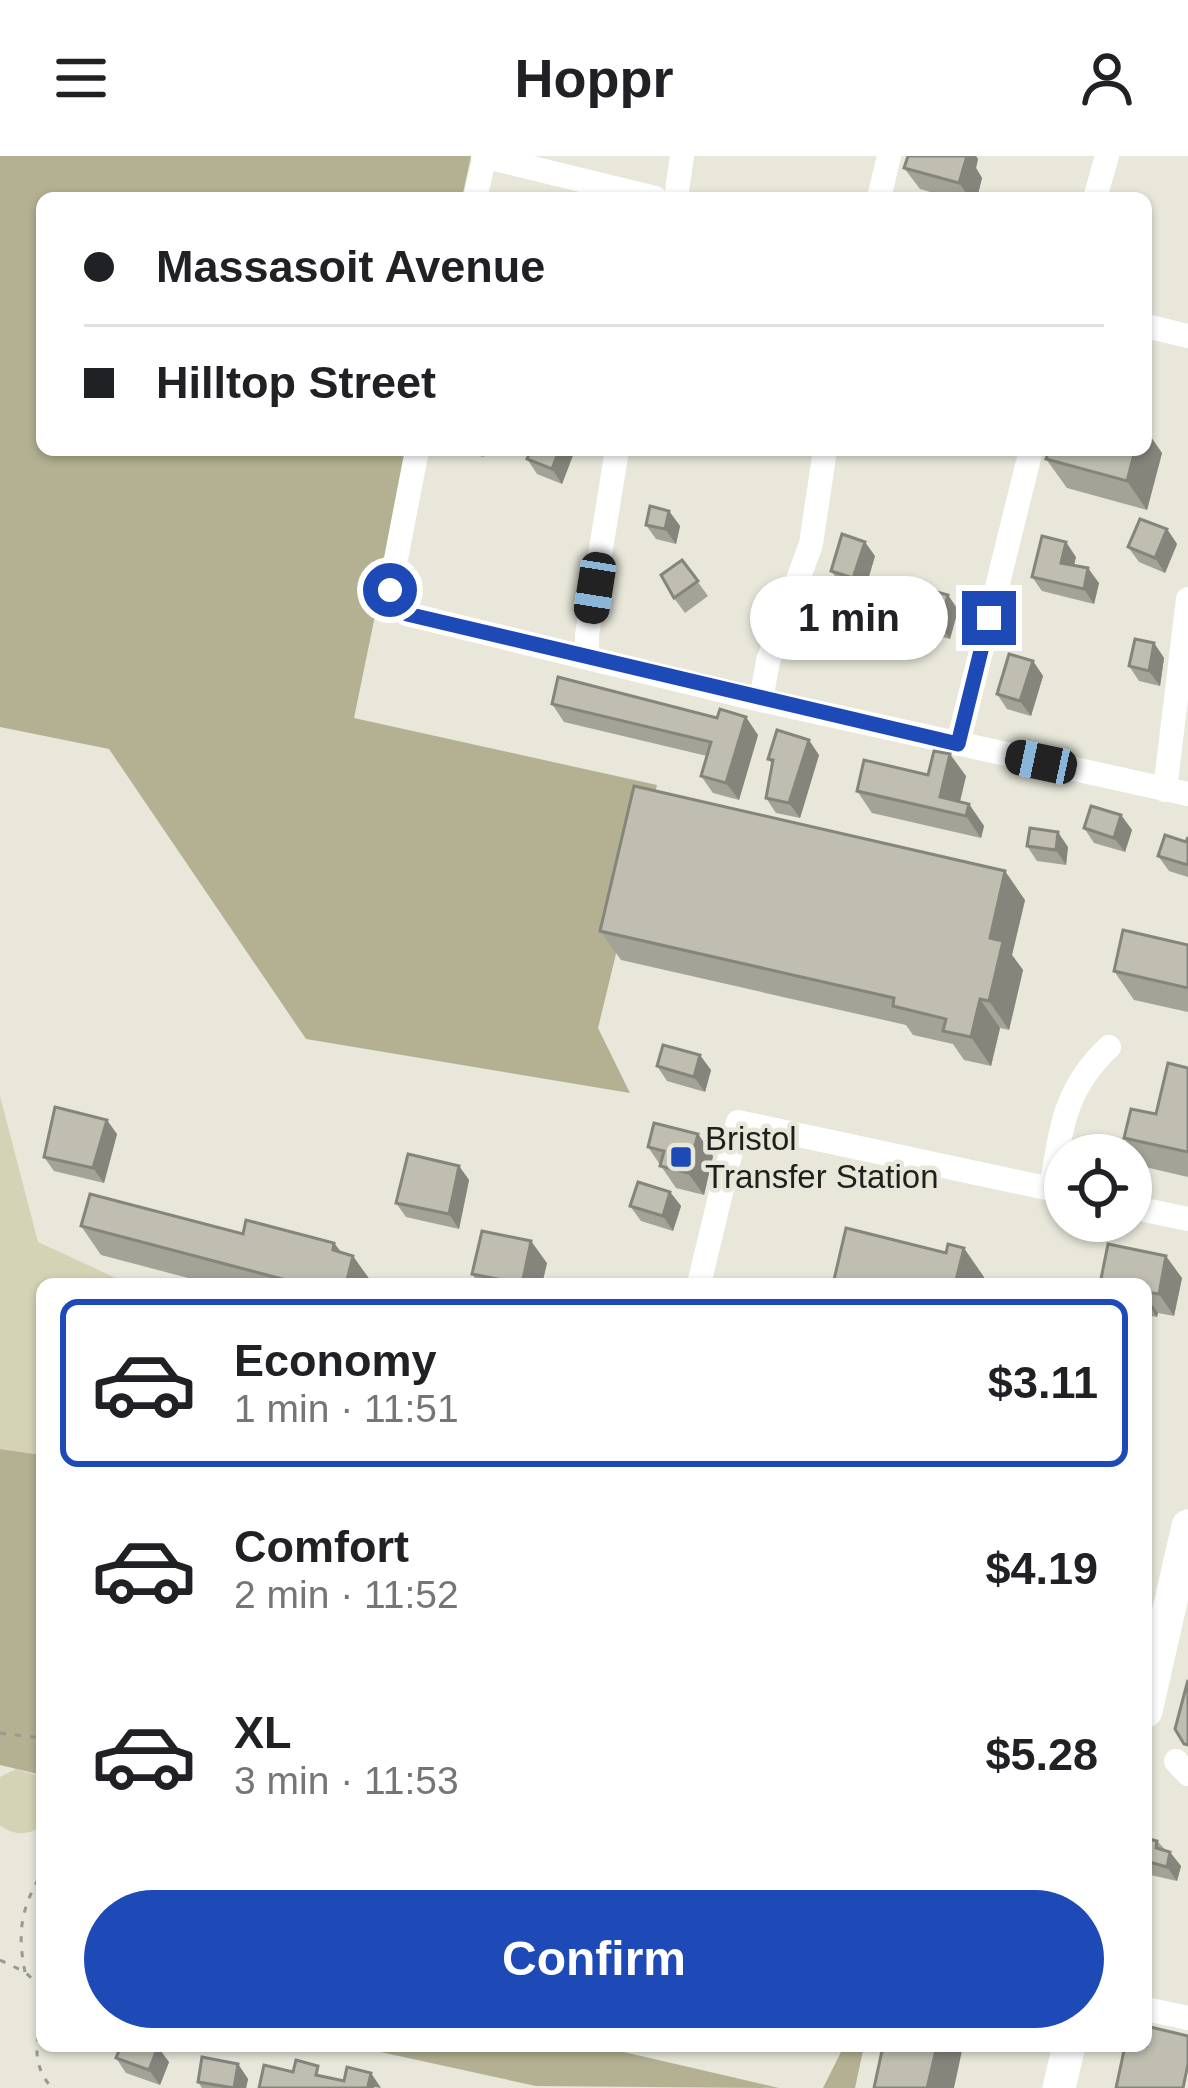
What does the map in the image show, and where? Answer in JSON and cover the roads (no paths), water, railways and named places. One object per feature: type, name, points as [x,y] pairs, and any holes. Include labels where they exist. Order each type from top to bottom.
[{"type":"main road","points":[[1152,1685],[1188,1526]]},
{"type":"main road","points":[[1059,2088],[1068,2052]]},
{"type":"street","points":[[476,192],[484,156],[631,192]]},
{"type":"street","points":[[677,192],[682,156]]},
{"type":"street","points":[[880,192],[889,156]]},
{"type":"street","points":[[1097,192],[1107,156]]},
{"type":"street","points":[[1152,327],[1188,336]]},
{"type":"street","points":[[416,456],[390,590],[407,614],[761,700],[1176,792],[1188,599]]},
{"type":"street","points":[[587,657],[616,456]]},
{"type":"street","points":[[761,700],[768,661],[811,544],[824,456]]},
{"type":"street","points":[[958,744],[1029,456]]},
{"type":"street","points":[[1066,1134],[1071,1098],[1084,1070],[1108,1047]]},
{"type":"street","points":[[700,1278],[738,1123],[1044,1188]]},
{"type":"street","points":[[1152,1212],[1188,1220]]},
{"type":"street","points":[[1152,2010],[1188,2018]]},
{"type":"place","name":"Bristol Transfer Station","points":[[681,1157]]}]
